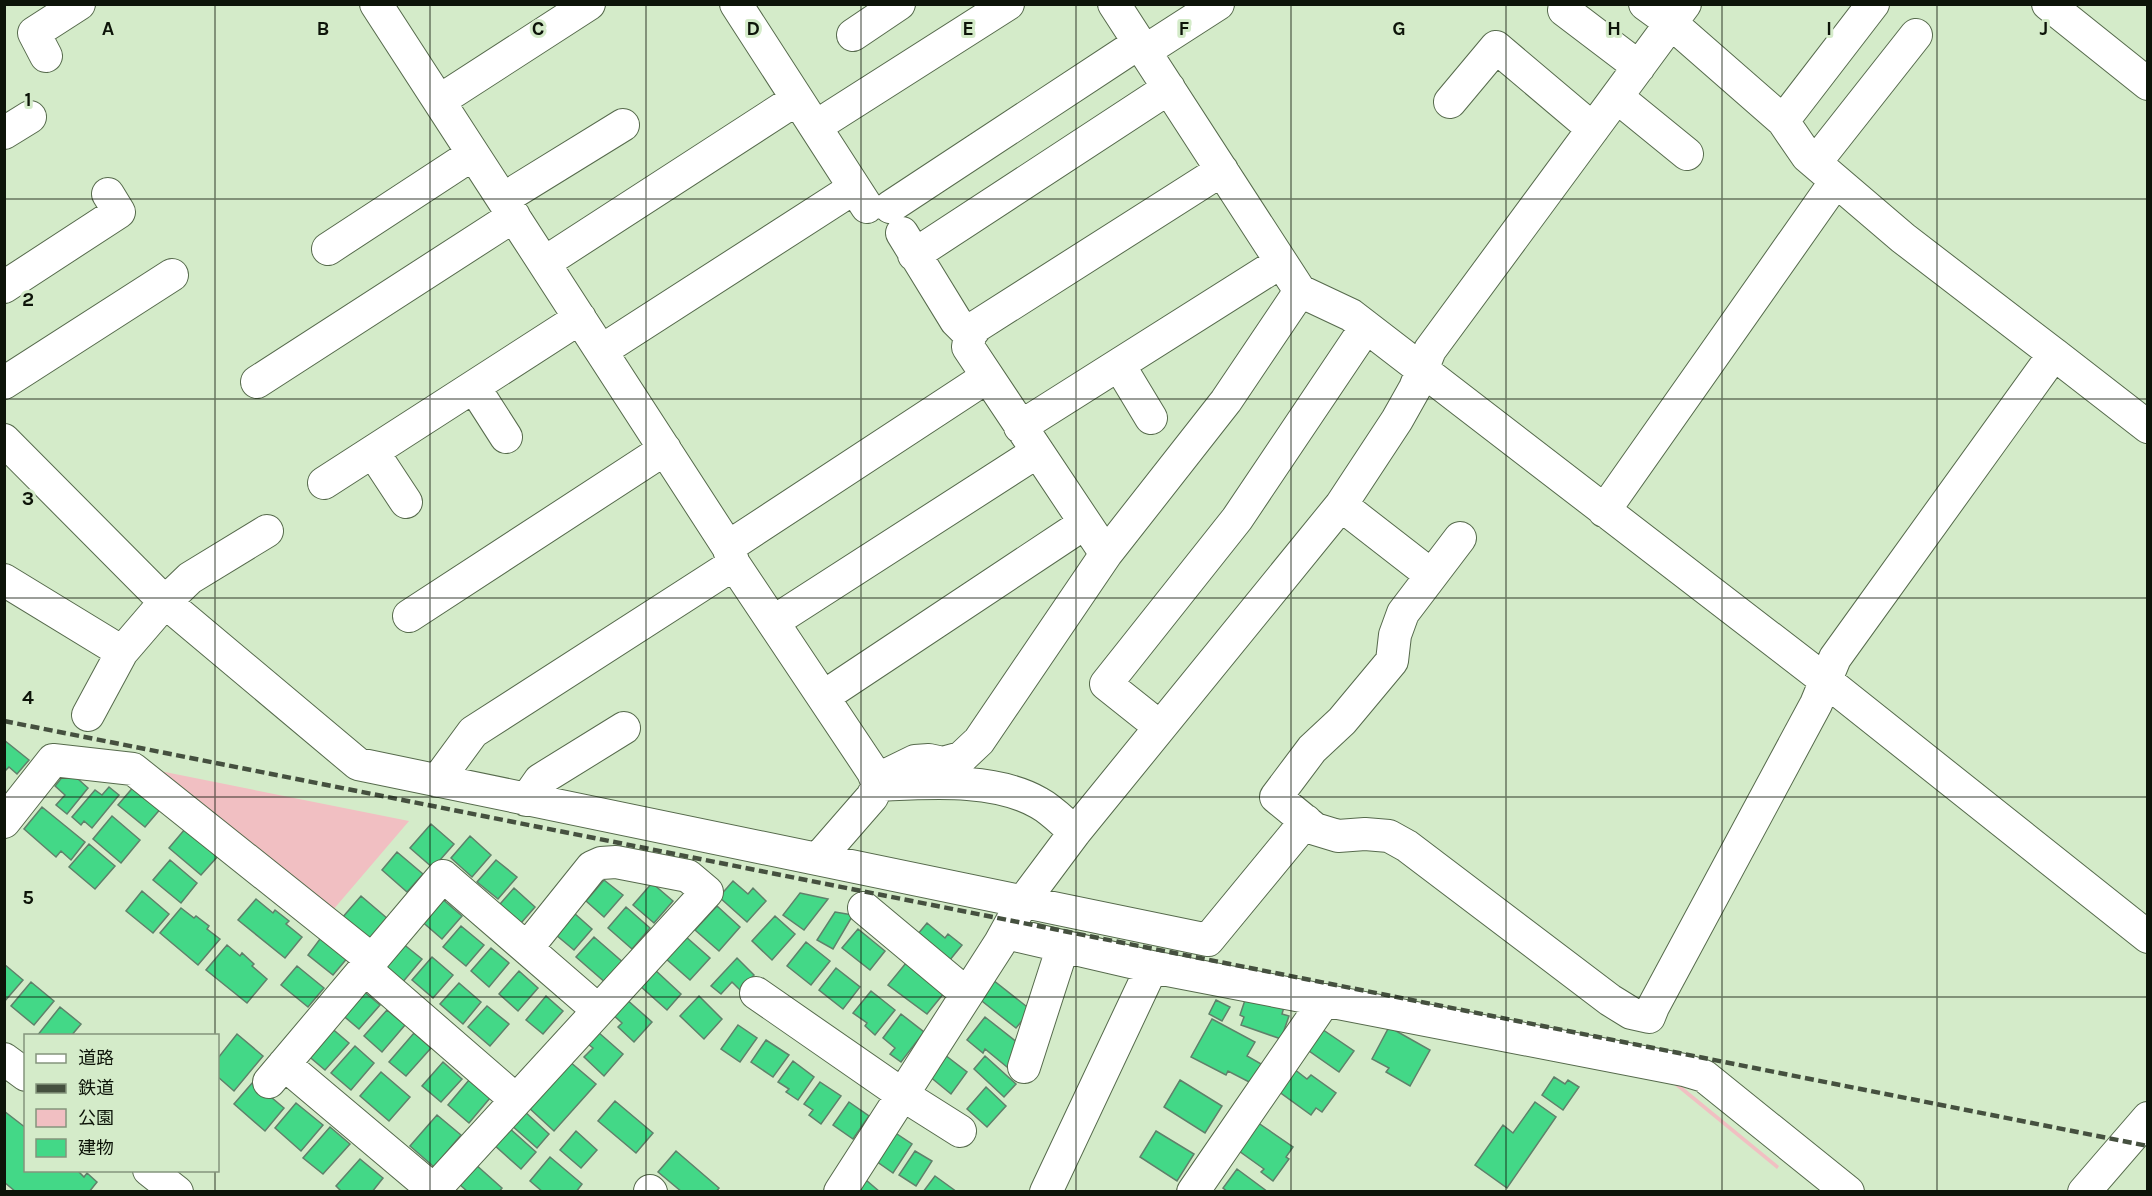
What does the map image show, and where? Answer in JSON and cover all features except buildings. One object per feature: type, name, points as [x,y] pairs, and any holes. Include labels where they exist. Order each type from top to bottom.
[{"type":"street","points":[[46,56],[34,33],[79,4]]},
{"type":"street","points":[[376,4],[665,449],[773,622],[873,772],[877,782],[872,797],[818,859]]},
{"type":"street","points":[[439,101],[589,4]]},
{"type":"street","points":[[736,4],[797,99],[885,218],[956,321],[970,334]]},
{"type":"street","points":[[853,35],[899,4]]},
{"type":"street","points":[[829,118],[1008,4]]},
{"type":"street","points":[[1114,4],[1300,291],[1351,315],[1825,680],[2148,938]]},
{"type":"street","points":[[885,218],[1142,47],[1218,4]]},
{"type":"street","points":[[1645,4],[1678,14],[1783,121],[1806,156],[1904,238],[2148,428]]},
{"type":"street","points":[[1783,121],[1873,4]]},
{"type":"street","points":[[2048,4],[2148,84]]},
{"type":"street","points":[[1564,10],[1639,67]]},
{"type":"street","points":[[840,1191],[1006,933],[1022,903],[1160,727],[1341,505],[1397,420],[1415,388],[1430,350],[1678,14]]},
{"type":"street","points":[[1605,511],[1916,35]]},
{"type":"street","points":[[1450,102],[1496,47],[1593,129]]},
{"type":"street","points":[[601,351],[1169,88]]},
{"type":"street","points":[[1617,97],[1687,154]]},
{"type":"street","points":[[544,262],[797,99]]},
{"type":"street","points":[[257,382],[508,208],[623,125]]},
{"type":"street","points":[[328,249],[473,154]]},
{"type":"street","points":[[1106,554],[968,347],[970,334],[977,326],[1222,170]]},
{"type":"street","points":[[4,286],[119,212],[108,194]]},
{"type":"street","points":[[773,622],[1028,439],[1119,365],[1281,262]]},
{"type":"street","points":[[4,382],[172,275]]},
{"type":"street","points":[[877,782],[915,761],[929,760],[944,763],[961,758],[979,741],[1106,554],[1226,401],[1300,291]]},
{"type":"street","points":[[324,483],[580,318]]},
{"type":"street","points":[[1160,727],[1106,684],[1237,519],[1366,327]]},
{"type":"street","points":[[1460,538],[1403,613],[1395,635],[1392,661],[1342,721],[1312,749],[1276,798],[1315,829],[1338,836],[1365,834],[1389,836],[1407,846],[1610,1000],[1631,1013],[1649,1017],[1816,704],[1834,658],[2054,354]]},
{"type":"street","points":[[1119,365],[1151,418]]},
{"type":"street","points":[[437,781],[473,732],[731,556],[987,377]]},
{"type":"street","points":[[474,387],[506,437]]},
{"type":"street","points":[[4,440],[165,602],[358,764],[1208,940],[1306,821]]},
{"type":"street","points":[[409,616],[665,449]]},
{"type":"street","points":[[373,452],[406,502]]},
{"type":"street","points":[[1341,505],[1431,575]]},
{"type":"street","points":[[822,697],[1085,523]]},
{"type":"street","points":[[88,715],[122,652],[165,602],[190,579],[267,531]]},
{"type":"street","points":[[4,580],[122,652]]},
{"type":"street","points":[[526,800],[540,780],[624,728]]},
{"type":"street","points":[[4,822],[53,760],[133,769],[368,964],[516,1100]]},
{"type":"street","points":[[877,782],[979,785],[1014,792],[1040,803],[1076,832]]},
{"type":"street","points":[[527,948],[592,867],[602,863],[616,862],[688,876],[707,892],[435,1191],[277,1073],[443,876],[598,1010]]},
{"type":"street","points":[[864,908],[967,994]]},
{"type":"street","points":[[1006,933],[1152,967],[1326,999],[1684,1070],[1704,1076],[1848,1191]]},
{"type":"street","points":[[1024,1067],[1063,946]]},
{"type":"street","points":[[1046,1191],[1152,967]]},
{"type":"street","points":[[756,993],[903,1095],[960,1131]]},
{"type":"street","points":[[1193,1191],[1326,999]]},
{"type":"street","points":[[4,1059],[24,1074]]},
{"type":"street","points":[[2084,1191],[2148,1118]]},
{"type":"street","points":[[152,1172],[177,1191]]},
{"type":"green space","points":[[140,767],[409,821],[327,917]]},
{"type":"green space","points":[[1667,1079],[1673,1079],[1779,1166],[1777,1169]]},
{"type":"railway","points":[[4,721],[2148,1146]]}]
